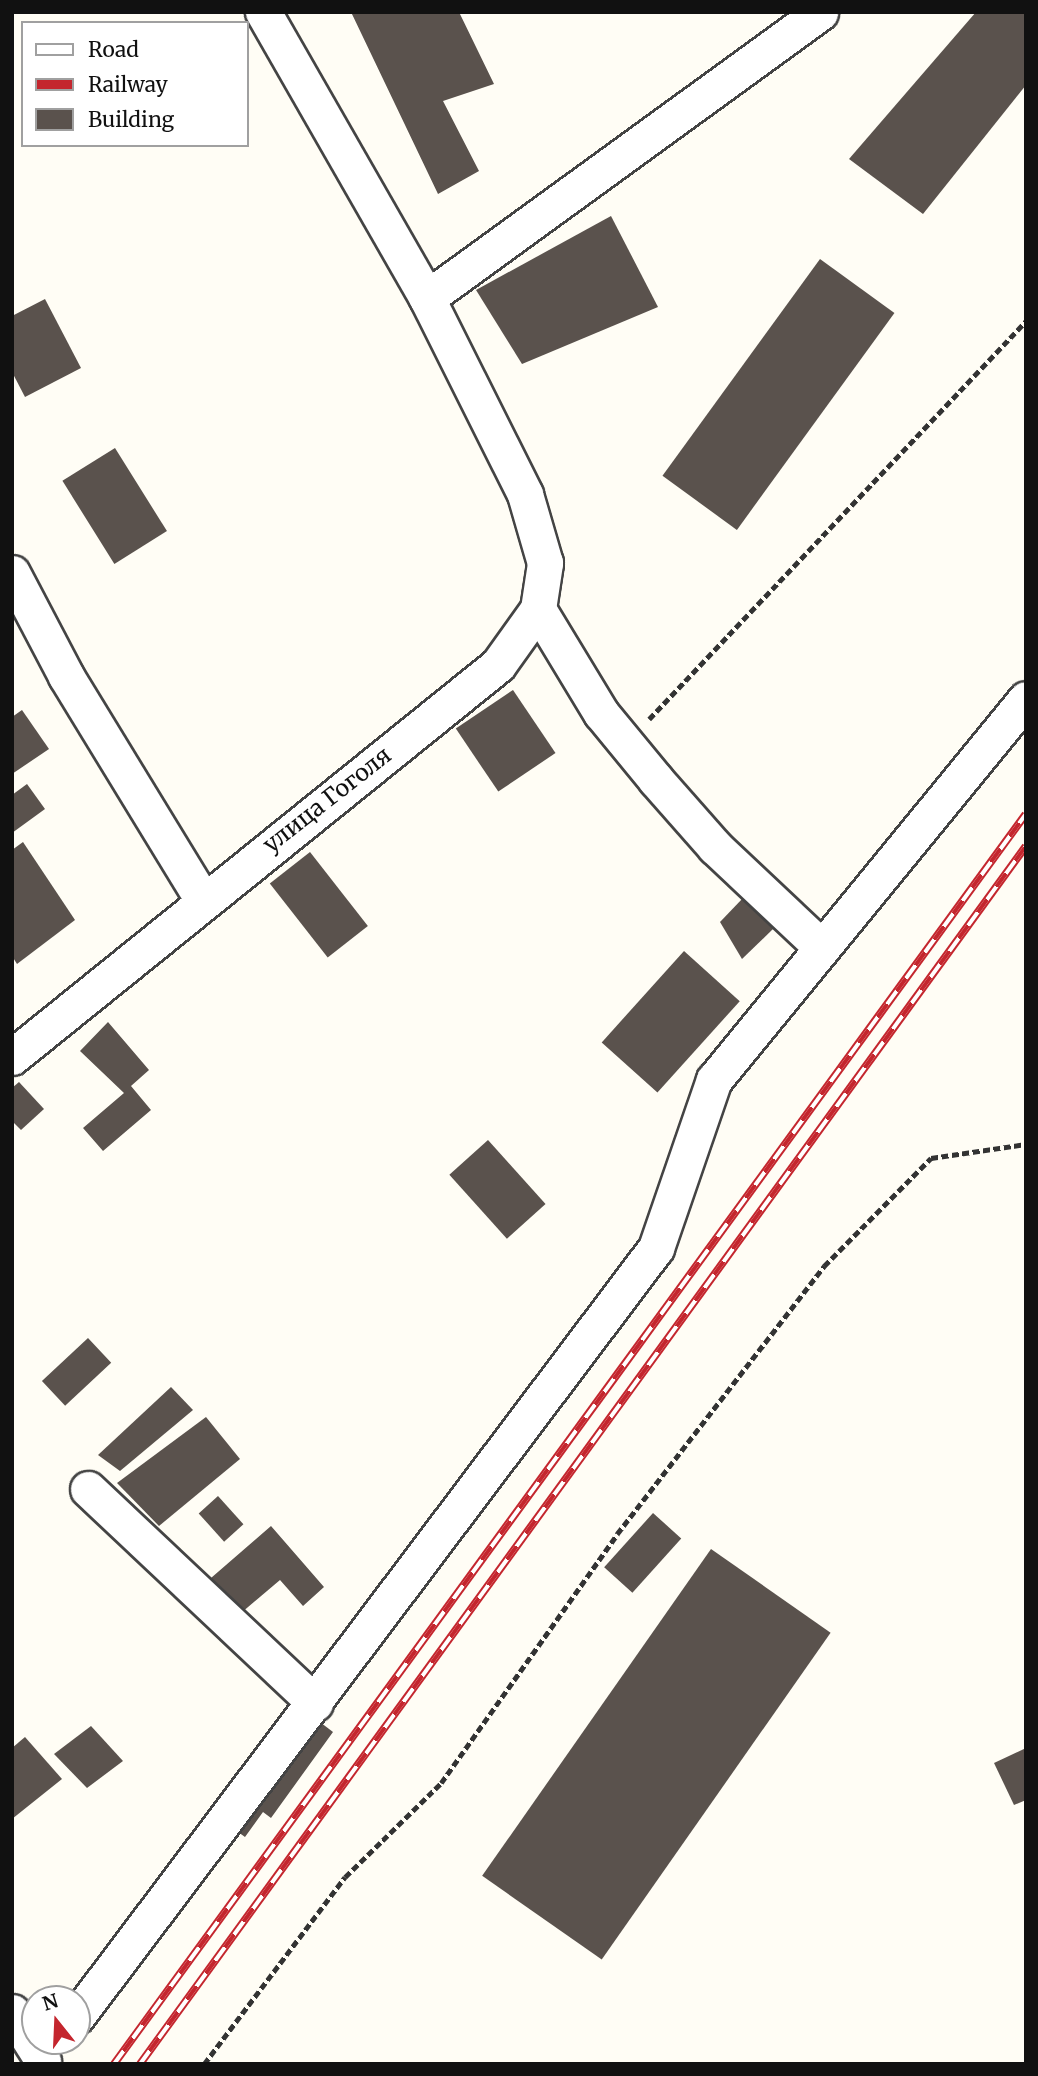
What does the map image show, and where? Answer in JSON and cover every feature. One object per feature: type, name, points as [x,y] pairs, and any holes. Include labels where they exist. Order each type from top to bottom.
[{"type":"street","name":"улица Гоголя","points":[[12,1057],[202,899],[498,666],[538,609],[545,563],[525,494],[427,298],[263,12]]},
{"type":"street","points":[[427,298],[820,12]]},
{"type":"street","points":[[12,573],[66,676],[202,899]]},
{"type":"street","points":[[538,609],[601,713],[626,743],[715,847],[822,948]]},
{"type":"street","points":[[91,1998],[656,1248],[714,1080],[1026,699]]},
{"type":"street","points":[[88,1489],[315,1703]]},
{"type":"path","points":[[626,743],[1026,321]]},
{"type":"path","points":[[204,2064],[345,1877],[441,1783],[617,1534],[824,1266],[931,1158],[1026,1144]]},
{"type":"building","points":[[351,12],[459,12],[494,84],[443,101],[479,171],[438,194]]},
{"type":"building","points":[[976,12],[1026,12],[1026,85],[923,214],[849,159]]},
{"type":"building","points":[[611,216],[658,307],[522,364],[476,290]]},
{"type":"building","points":[[820,259],[894,313],[737,530],[662,476]]},
{"type":"building","points":[[45,299],[81,368],[25,397],[12,372],[12,316]]},
{"type":"building","points":[[115,448],[167,531],[114,564],[62,481]]},
{"type":"building","points":[[513,690],[555,753],[498,792],[456,729]]},
{"type":"building","points":[[22,710],[49,749],[12,774],[12,717]]},
{"type":"building","points":[[27,784],[45,809],[12,833],[12,795]]},
{"type":"building","points":[[23,842],[75,920],[17,964],[12,956],[12,850]]},
{"type":"building","points":[[310,852],[368,926],[328,957],[270,883]]},
{"type":"building","points":[[743,898],[774,928],[742,959],[720,922]]},
{"type":"building","points":[[684,951],[740,1001],[657,1093],[602,1042]]},
{"type":"building","points":[[108,1022],[149,1070],[131,1086],[151,1110],[103,1151],[83,1128],[124,1093],[80,1051]]},
{"type":"building","points":[[19,1082],[44,1109],[21,1130],[12,1121],[12,1088]]},
{"type":"building","points":[[488,1140],[546,1204],[507,1239],[449,1175]]},
{"type":"building","points":[[88,1338],[111,1363],[65,1406],[42,1381]]},
{"type":"building","points":[[171,1387],[193,1410],[120,1471],[98,1455]]},
{"type":"building","points":[[206,1417],[240,1459],[159,1526],[117,1483]]},
{"type":"building","points":[[218,1496],[243,1524],[224,1542],[199,1513]]},
{"type":"building","points":[[653,1513],[681,1538],[632,1593],[604,1567]]},
{"type":"building","points":[[271,1526],[324,1587],[303,1606],[280,1580],[241,1613],[211,1578]]},
{"type":"building","points":[[711,1549],[831,1633],[602,1960],[482,1876]]},
{"type":"building","points":[[312,1716],[333,1732],[271,1818],[263,1812],[245,1837],[231,1827]]},
{"type":"building","points":[[91,1726],[123,1761],[87,1788],[54,1754]]},
{"type":"building","points":[[25,1737],[62,1779],[12,1819],[12,1748]]},
{"type":"building","points":[[1026,1748],[1026,1800],[1014,1805],[994,1763]]},
{"type":"railway","points":[[114,2064],[1026,814]]},
{"type":"railway","points":[[140,2064],[1026,846]]}]
